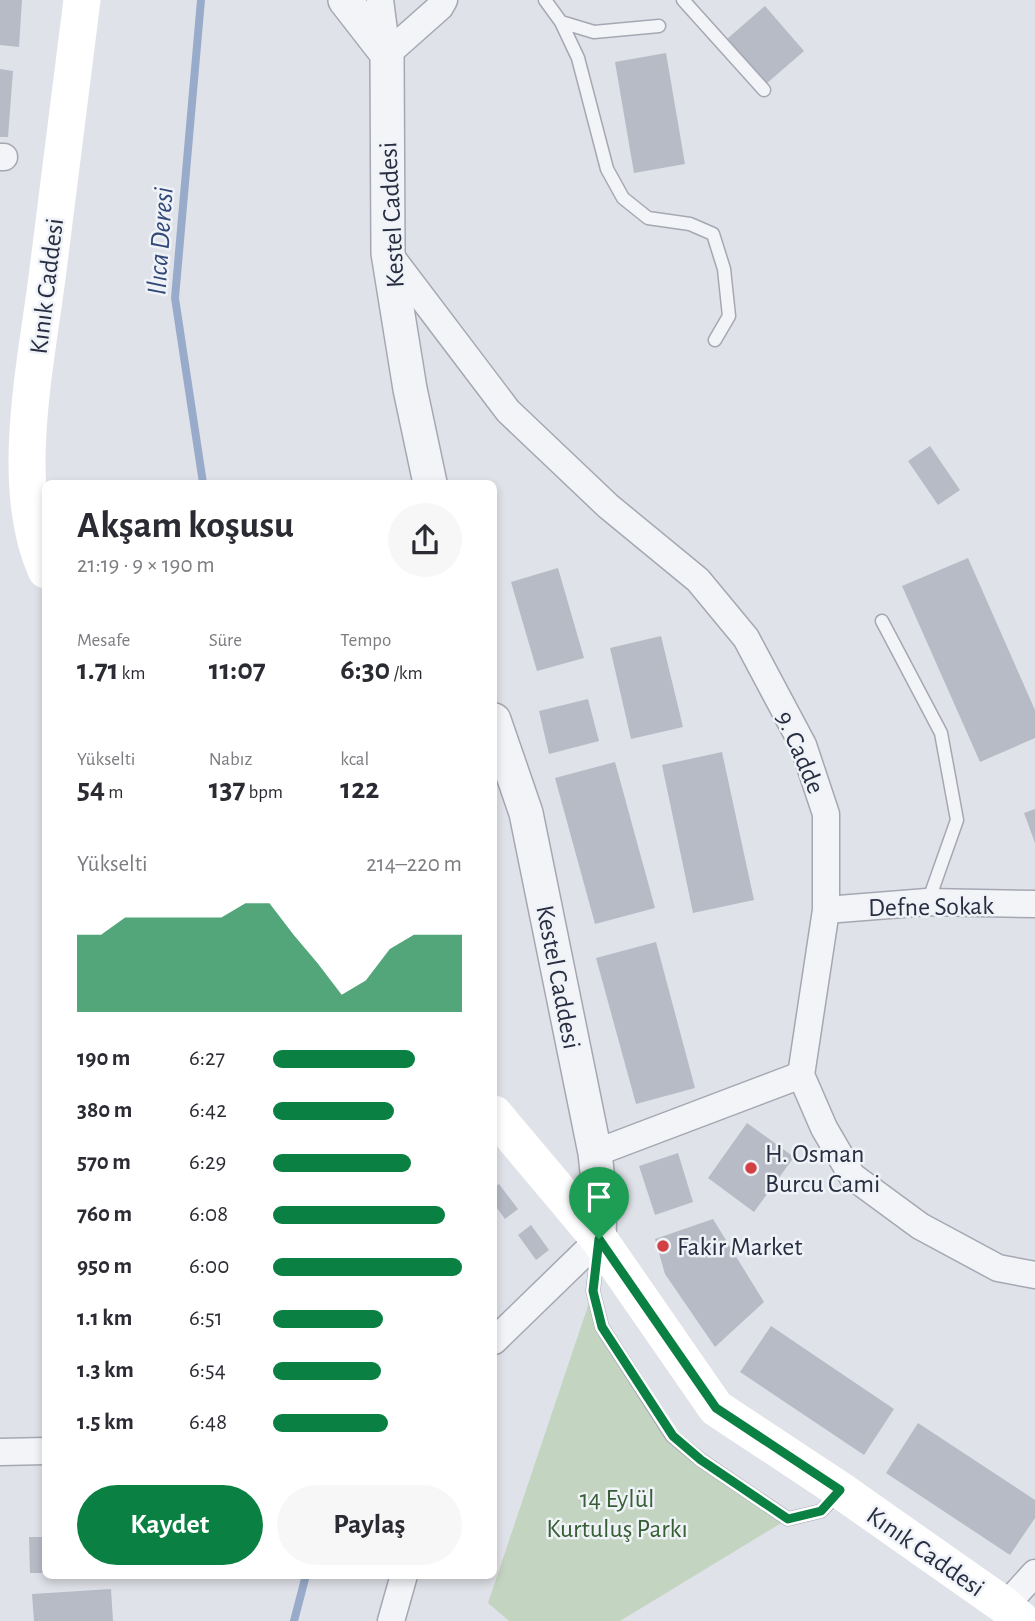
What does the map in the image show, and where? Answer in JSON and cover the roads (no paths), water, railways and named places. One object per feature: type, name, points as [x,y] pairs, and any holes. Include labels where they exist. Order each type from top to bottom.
[{"type":"main road","name":"Kınık Caddesi","points":[[42,561],[36,548],[27,488],[30,415],[82,0]]},
{"type":"main road","name":"Kınık Caddesi","points":[[497,1118],[599,1239],[716,1408],[840,1490],[1013,1614]]},
{"type":"street","points":[[345,0],[387,54]]},
{"type":"street","points":[[380,0],[387,54]]},
{"type":"street","points":[[387,54],[444,0]]},
{"type":"street","name":"Kestel Caddesi","points":[[387,54],[388,253],[410,389],[429,480]]},
{"type":"street","name":"9. Cadde","points":[[388,253],[508,411],[608,506],[698,580],[746,638],[803,745],[826,814],[826,910],[800,1075]]},
{"type":"street","name":"Kestel Caddesi","points":[[497,729],[526,813],[595,1153],[600,1199],[599,1239]]},
{"type":"street","name":"Defne Sokak","points":[[826,910],[927,902],[1035,904]]},
{"type":"street","points":[[595,1153],[800,1075],[824,1128],[852,1176],[920,1226],[998,1268],[1035,1275]]},
{"type":"street","points":[[497,1338],[599,1239]]},
{"type":"street","points":[[0,1452],[42,1451]]},
{"type":"street","points":[[1013,1614],[1035,1573]]},
{"type":"street","points":[[391,1621],[403,1579]]},
{"type":"lane","points":[[545,0],[561,22],[578,58],[607,169],[623,198],[648,218],[690,224],[713,234],[724,269],[729,316],[715,340]]},
{"type":"lane","points":[[683,0],[764,90]]},
{"type":"lane","points":[[561,22],[593,32],[659,26]]},
{"type":"lane","points":[[882,621],[941,733],[957,820],[927,902]]},
{"type":"lane","points":[[599,1239],[593,1291],[602,1327],[673,1436],[701,1460],[788,1519],[821,1511],[840,1490]]},
{"type":"waterway","name":"Ilıca Deresi","points":[[201,0],[175,298],[203,480]]},
{"type":"waterway","name":"Ilıca Deresi","points":[[294,1621],[305,1579]]},
{"type":"place","name":"H. Osman Burcu Cami","points":[[751,1168]]},
{"type":"place","name":"Fakir Market","points":[[663,1246]]},
{"type":"park label","name":"14 Eylül Kurtuluş Parkı","points":[[617,1513]]}]
